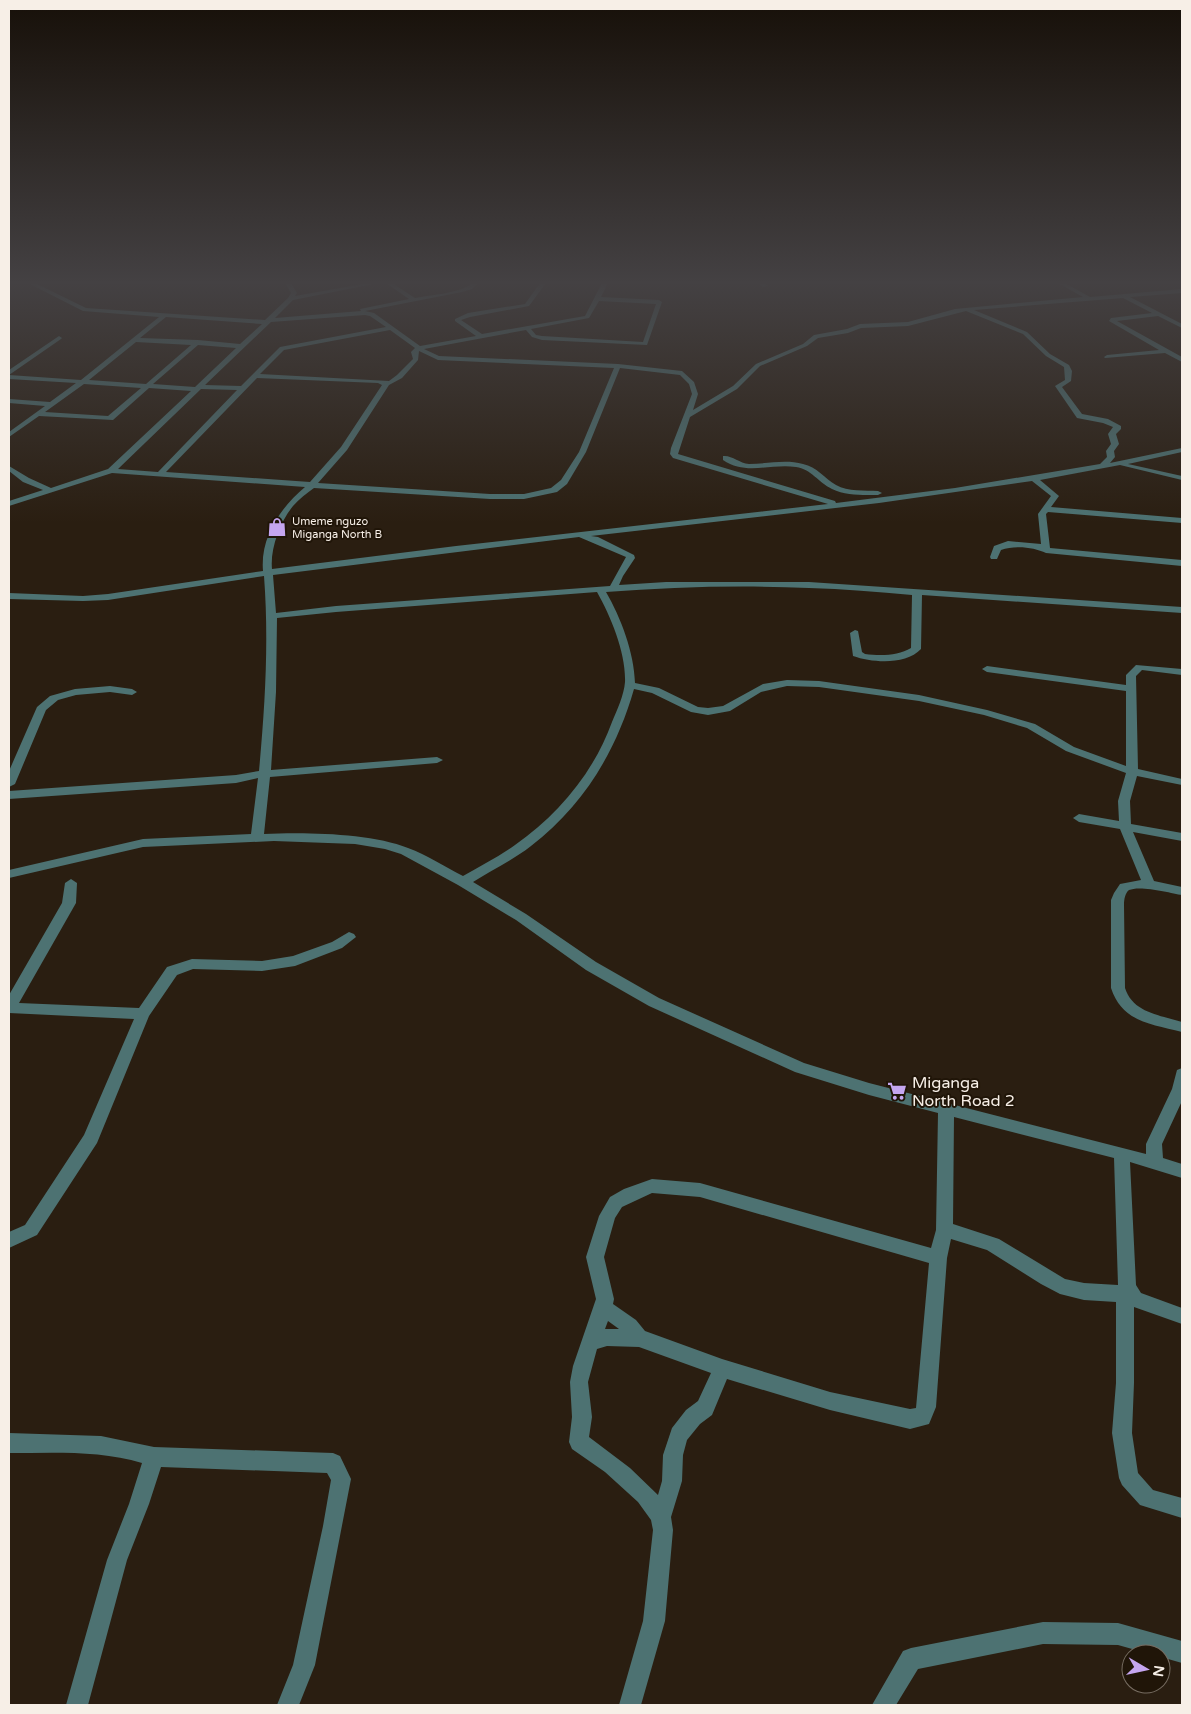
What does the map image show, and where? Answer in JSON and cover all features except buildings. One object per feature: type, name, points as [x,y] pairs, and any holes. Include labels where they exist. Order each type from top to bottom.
[{"type":"street","points":[[9,375],[25,363]]},
{"type":"street","points":[[9,435],[106,363]]},
{"type":"street","points":[[37,414],[108,418],[174,363]]},
{"type":"street","points":[[112,471],[224,363]]},
{"type":"street","points":[[159,475],[267,363]]},
{"type":"street","points":[[255,376],[380,382],[386,384],[398,380],[411,363]]},
{"type":"street","points":[[553,363],[673,371],[688,377],[695,394],[674,454],[676,456],[839,505]]},
{"type":"street","points":[[687,416],[731,390],[753,372],[758,365],[763,363]]},
{"type":"street","points":[[1064,363],[1069,372],[1068,381],[1058,386],[1080,416],[1105,421],[1117,426],[1117,430],[1112,434],[1115,444],[1110,451],[1111,456],[1102,467]]},
{"type":"street","points":[[9,504],[112,471],[470,496],[514,496],[554,490],[567,478],[578,463],[618,366]]},
{"type":"street","points":[[9,375],[148,386],[242,388]]},
{"type":"street","points":[[257,837],[271,692],[272,616],[267,562],[270,547],[280,519],[291,503],[314,484],[324,469],[344,448],[386,384]]},
{"type":"street","points":[[9,401],[51,404]]},
{"type":"street","points":[[9,596],[96,598],[268,572],[839,505],[1034,479],[1119,464],[1182,450]]},
{"type":"street","points":[[726,458],[732,464],[747,467],[779,463],[794,464],[816,471],[836,488],[854,492],[878,493]]},
{"type":"street","points":[[1119,464],[1182,478]]},
{"type":"street","points":[[9,468],[26,480],[50,490]]},
{"type":"street","points":[[1034,479],[1055,495],[1055,498],[1044,509],[1042,518],[1046,550],[1182,563]]},
{"type":"street","points":[[1044,509],[1182,520]]},
{"type":"street","points":[[571,535],[595,539],[630,555],[631,558],[618,576],[613,589]]},
{"type":"street","points":[[994,557],[997,548],[1001,546],[1016,544],[1046,547]]},
{"type":"street","points":[[272,616],[490,596],[666,585],[760,584],[809,585],[1057,600],[1182,610]]},
{"type":"street","points":[[463,882],[513,853],[534,837],[573,799],[601,760],[612,739],[630,685],[623,646],[600,590]]},
{"type":"street","points":[[855,634],[857,654],[866,659],[911,653],[916,649],[917,593]]},
{"type":"street","points":[[1150,886],[1125,827],[1124,801],[1132,772],[1131,675],[1140,667],[1182,672]]},
{"type":"street","points":[[987,669],[1131,689]]},
{"type":"street","points":[[630,685],[655,690],[702,712],[724,710],[758,690],[781,684],[851,688],[915,699],[1003,716],[1043,731],[1070,749],[1132,772],[1182,782]]},
{"type":"street","points":[[9,784],[41,709],[54,698],[75,692],[110,688],[132,692]]},
{"type":"street","points":[[9,795],[236,779],[264,774],[437,760]]},
{"type":"street","points":[[1079,818],[1182,836]]},
{"type":"street","points":[[9,874],[142,843],[257,837],[355,840],[387,845],[405,851],[463,882],[521,917],[591,966],[654,1002],[800,1068],[946,1110],[1122,1153],[1182,1171]]},
{"type":"street","points":[[9,1004],[14,999],[69,903],[71,883]]},
{"type":"street","points":[[1180,1028],[1127,1007],[1118,988],[1117,906],[1118,895],[1125,888],[1150,886],[1182,891]]},
{"type":"street","points":[[9,1240],[31,1230],[91,1138],[143,1014],[172,970],[192,964],[262,966],[295,962],[338,945],[349,937]]},
{"type":"street","points":[[9,1008],[143,1014]]},
{"type":"street","points":[[1155,1163],[1154,1144],[1180,1089],[1182,1074]]},
{"type":"street","points":[[591,1343],[607,1337],[639,1338],[722,1368],[830,1401],[910,1419],[922,1417],[926,1407],[938,1258],[944,1230],[946,1110]]},
{"type":"street","points":[[1122,1153],[1126,1290],[1125,1383],[1122,1433],[1129,1478],[1147,1498],[1182,1508]]},
{"type":"street","points":[[661,1517],[650,1501],[598,1454],[579,1442],[582,1417],[578,1397],[579,1382],[582,1366],[605,1298],[596,1257],[607,1216],[616,1202],[630,1194],[652,1186],[700,1190],[938,1258]]},
{"type":"street","points":[[944,1230],[975,1236],[986,1241],[1007,1252],[1060,1286],[1083,1291],[1126,1290],[1135,1299],[1182,1316]]},
{"type":"street","points":[[603,1307],[630,1326],[639,1338]]},
{"type":"street","points":[[630,1705],[654,1621],[663,1548],[661,1517],[672,1480],[673,1455],[680,1436],[693,1417],[705,1408],[722,1368]]},
{"type":"street","points":[[9,1443],[57,1443],[134,1450],[154,1457],[333,1463],[341,1479],[304,1665],[288,1705]]},
{"type":"street","points":[[77,1705],[118,1560],[154,1457]]},
{"type":"street","points":[[883,1705],[911,1659],[1043,1633],[1118,1634],[1182,1652]]},
{"type":"place","name":"Umeme nguzo Miganga North B","points":[[277,527]]},
{"type":"place","name":"Miganga North Road 2","points":[[897,1091]]}]
